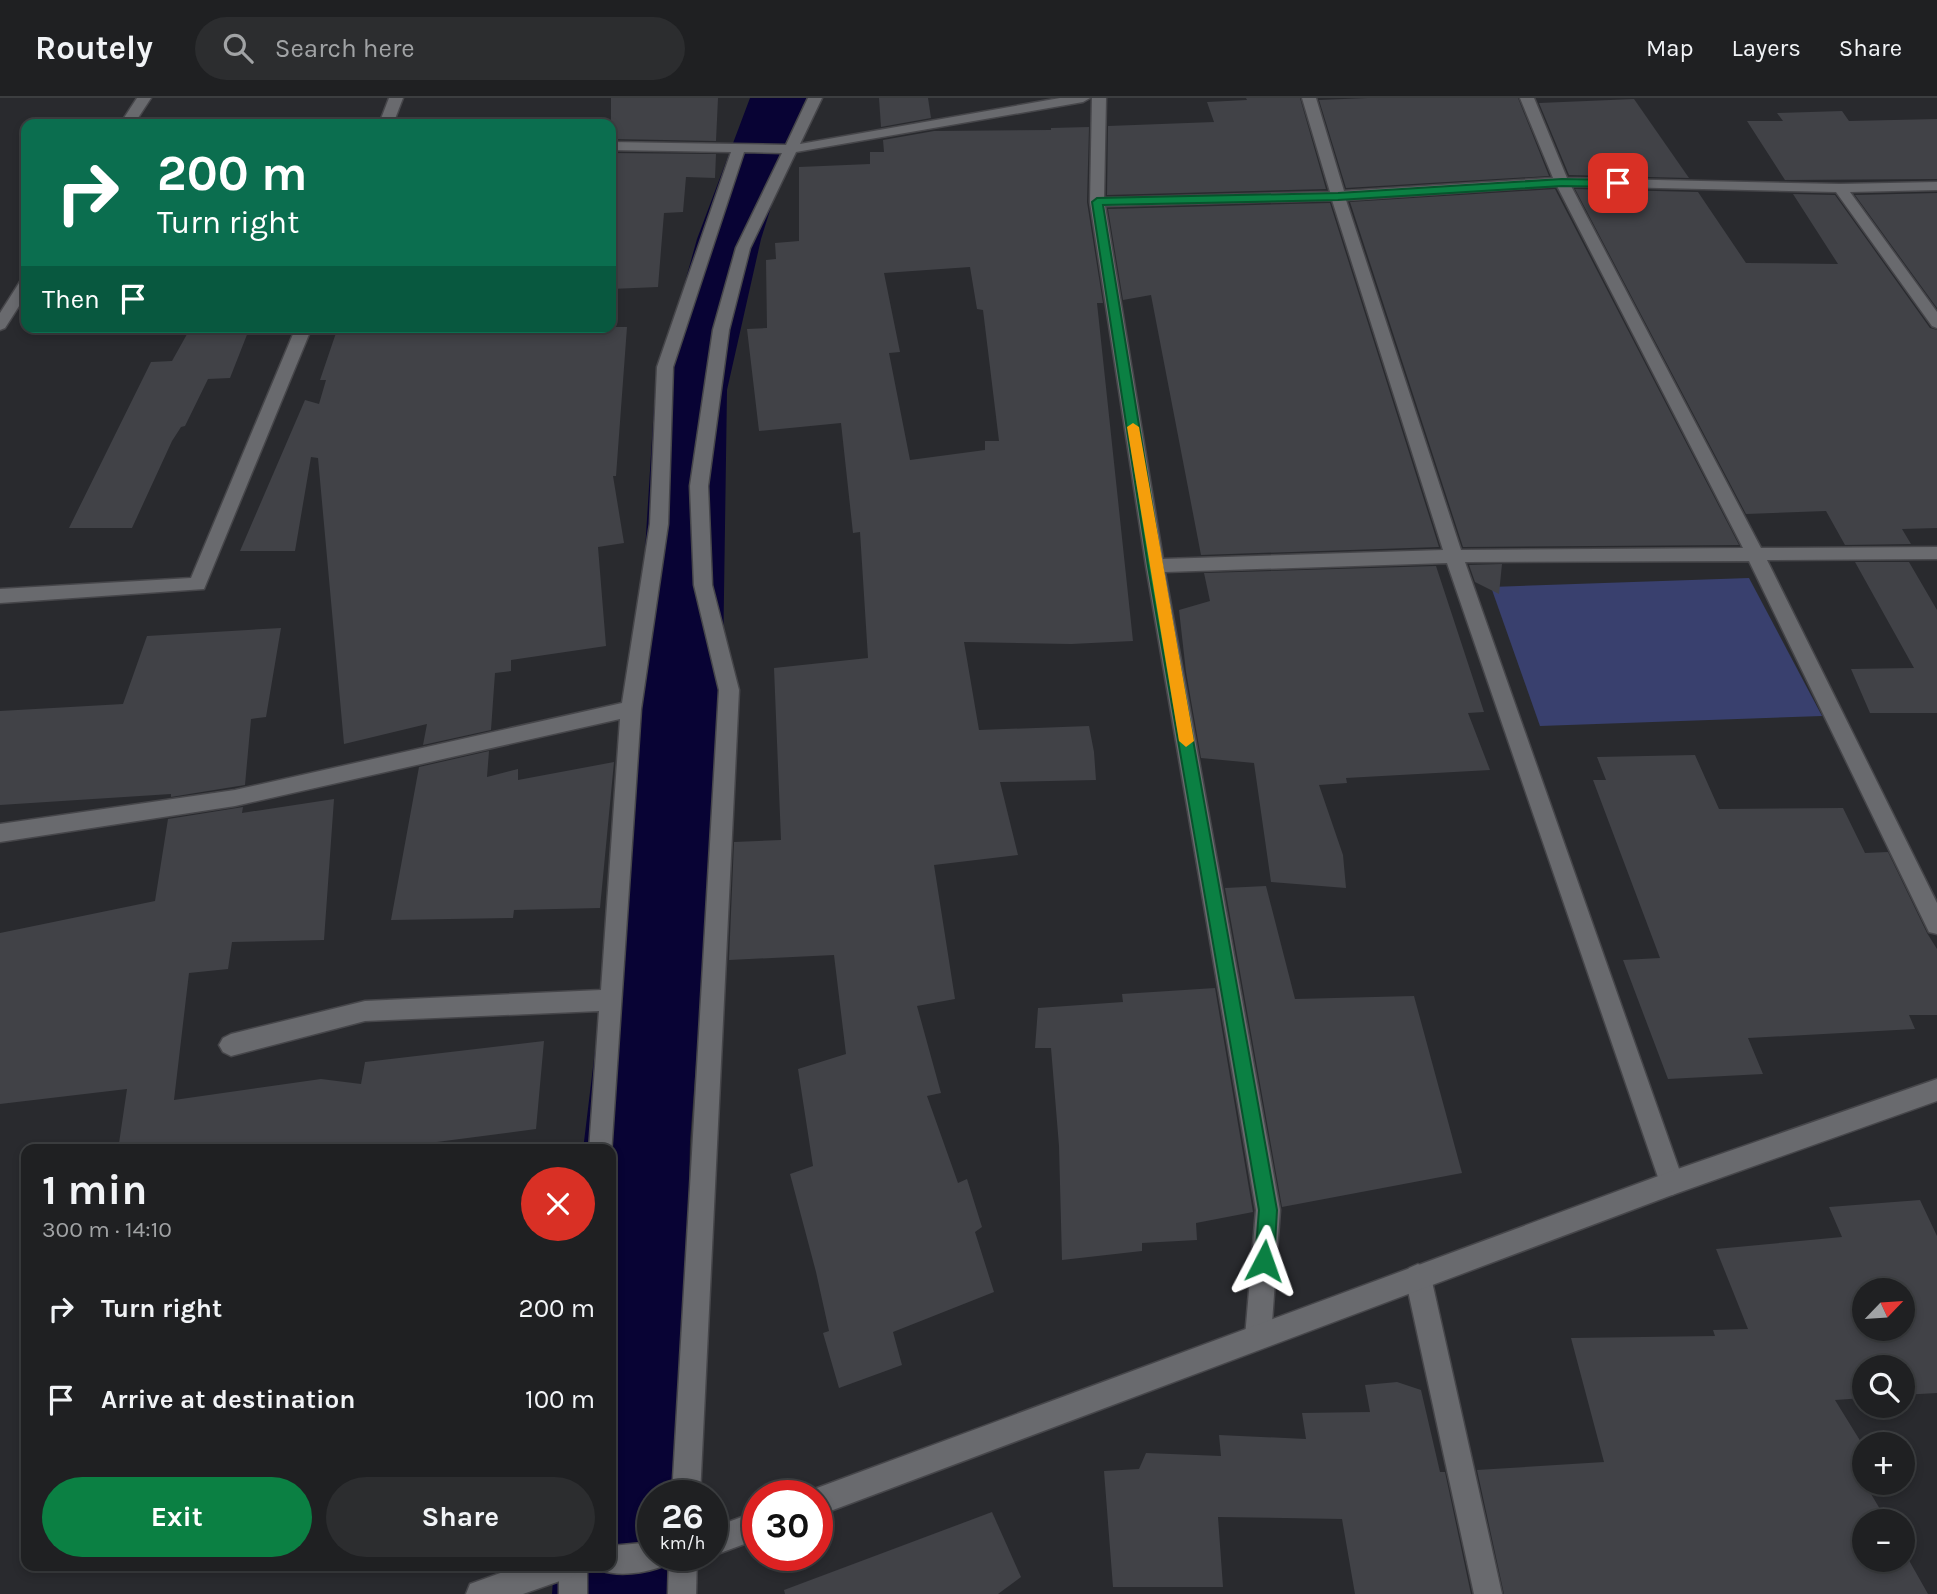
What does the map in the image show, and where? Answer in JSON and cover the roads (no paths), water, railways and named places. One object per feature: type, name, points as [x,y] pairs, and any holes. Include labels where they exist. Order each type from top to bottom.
[{"type":"street","points":[[130,119],[144,98]]},
{"type":"street","points":[[388,119],[396,98]]},
{"type":"street","points":[[687,1480],[729,690],[703,584],[698,486],[721,330],[743,248],[815,98]]},
{"type":"street","points":[[616,146],[792,149],[1083,98]]},
{"type":"street","points":[[1099,98],[1097,202],[1155,566],[1268,1210],[1258,1337]]},
{"type":"street","points":[[1309,98],[1338,197],[1454,556],[1672,1182]]},
{"type":"street","points":[[1527,98],[1562,182],[1755,554],[1937,925]]},
{"type":"street","points":[[601,1144],[631,709],[659,524],[665,368],[738,148]]},
{"type":"street","points":[[1097,202],[1338,197],[1562,182],[1840,188],[1937,186]]},
{"type":"street","points":[[1840,188],[1937,323]]},
{"type":"street","points":[[0,325],[21,291]]},
{"type":"street","points":[[0,596],[198,584],[302,333]]},
{"type":"street","points":[[1155,566],[1454,556],[1937,553]]},
{"type":"street","points":[[0,834],[235,798],[631,709]]},
{"type":"street","points":[[231,1045],[365,1011],[611,1000]]},
{"type":"street","points":[[833,1496],[1672,1182],[1937,1090]]},
{"type":"street","points":[[1418,1278],[1488,1594]]},
{"type":"street","points":[[616,1560],[637,1558]]},
{"type":"street","points":[[480,1594],[549,1571]]},
{"type":"street","points":[[573,1571],[573,1594]]},
{"type":"street","points":[[682,1594],[683,1571]]},
{"type":"waterway","points":[[616,1594],[637,1141],[678,729],[691,390],[729,239],[774,105],[779,98]]}]
